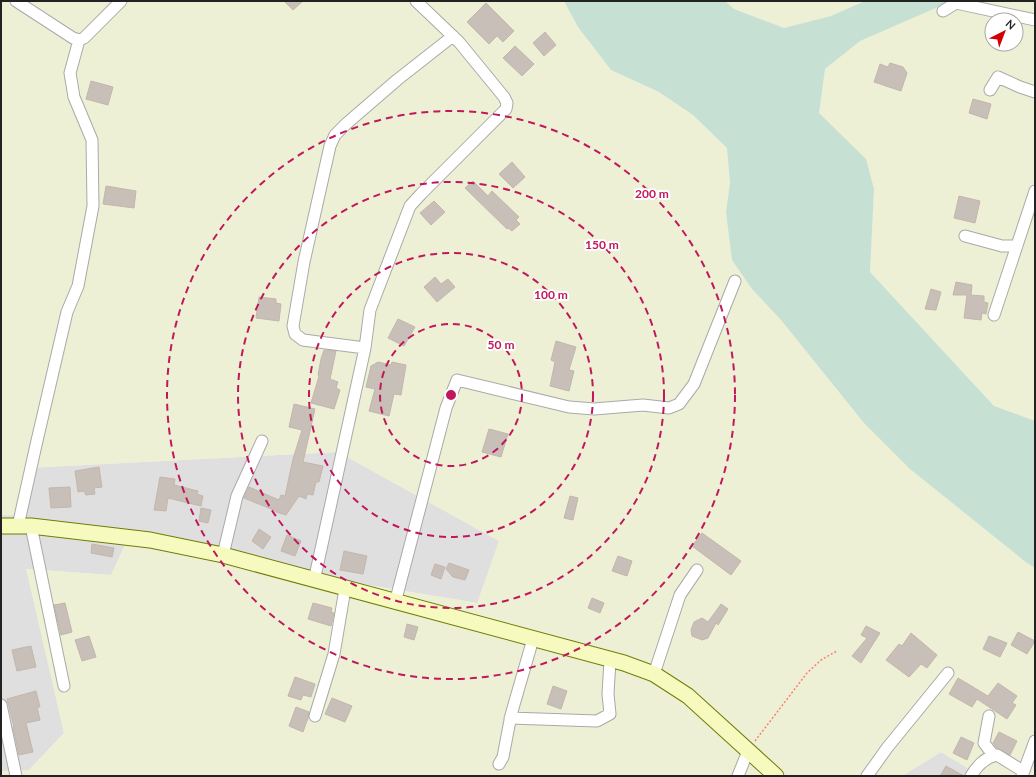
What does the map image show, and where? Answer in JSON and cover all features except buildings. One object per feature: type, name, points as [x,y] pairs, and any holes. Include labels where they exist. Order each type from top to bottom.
[{"type":"street","points":[[16,1],[73,38],[79,40],[84,38],[121,1]]},
{"type":"street","points":[[314,581],[366,348],[370,310],[410,206],[506,109],[507,103],[504,97],[453,36],[416,1]]},
{"type":"street","points":[[943,11],[956,3],[1035,20]]},
{"type":"street","points":[[366,348],[304,340],[295,334],[293,326],[304,262],[330,146],[335,135],[346,124],[397,80],[453,36]]},
{"type":"street","points":[[64,686],[24,526],[36,445],[67,312],[78,286],[93,206],[92,140],[74,96],[70,73],[79,40]]},
{"type":"street","points":[[990,90],[998,77],[1035,92]]},
{"type":"street","points":[[994,315],[1035,190]]},
{"type":"street","points":[[965,236],[1002,246],[1017,246]]},
{"type":"street","points":[[395,603],[446,408],[457,380],[569,406],[594,410],[642,405],[669,408],[679,404],[694,384],[735,281]]},
{"type":"street","points":[[223,556],[237,496],[262,441]]},
{"type":"street","points":[[1,526],[24,526],[150,540],[223,556],[610,660],[654,674],[688,696],[775,776]]},
{"type":"street","points":[[654,674],[680,595],[697,570]]},
{"type":"street","points":[[315,716],[334,654],[345,589]]},
{"type":"street","points":[[499,764],[502,757],[510,718],[533,639]]},
{"type":"street","points":[[510,718],[597,721],[610,714],[608,694],[610,660]]},
{"type":"street","points":[[867,776],[887,748],[948,673]]},
{"type":"street","points":[[1,705],[16,776]]},
{"type":"street","points":[[988,716],[984,743],[994,756]]},
{"type":"street","points":[[971,776],[980,764],[990,756],[997,755],[1022,773],[1035,741]]},
{"type":"street","points":[[738,776],[748,751]]},
{"type":"path","points":[[748,751],[807,673],[822,660],[837,651]]},
{"type":"shaded area","points":[[338,452],[499,541],[478,603],[125,545],[111,575],[27,569],[64,733],[29,770],[1,771],[1,515],[20,515],[26,468]]},
{"type":"shaded area","points":[[941,752],[980,776],[902,776]]},
{"type":"green space","points":[[1,1],[564,1],[578,27],[611,70],[659,92],[693,115],[727,148],[730,183],[726,212],[752,289],[781,320],[864,423],[910,469],[1035,568],[1035,776],[980,776],[941,752],[902,776],[1,776],[1,771],[29,770],[64,733],[26,569],[111,575],[125,545],[477,603],[499,541],[338,452],[26,468],[20,516],[1,515]]},
{"type":"green space","points":[[564,1],[725,1],[734,9],[784,28],[831,16],[865,1],[952,1],[860,41],[825,69],[819,113],[866,159],[874,189],[870,272],[994,406],[1035,421],[1035,568],[910,469],[864,423],[781,320],[752,289],[732,260],[726,212],[730,183],[727,148],[693,115],[659,92],[611,70],[578,27]]},
{"type":"green space","points":[[725,1],[865,1],[831,16],[784,28],[734,9]]},
{"type":"green space","points":[[952,1],[1035,1],[1035,421],[994,406],[870,272],[874,189],[819,113],[825,70],[859,41]]}]
